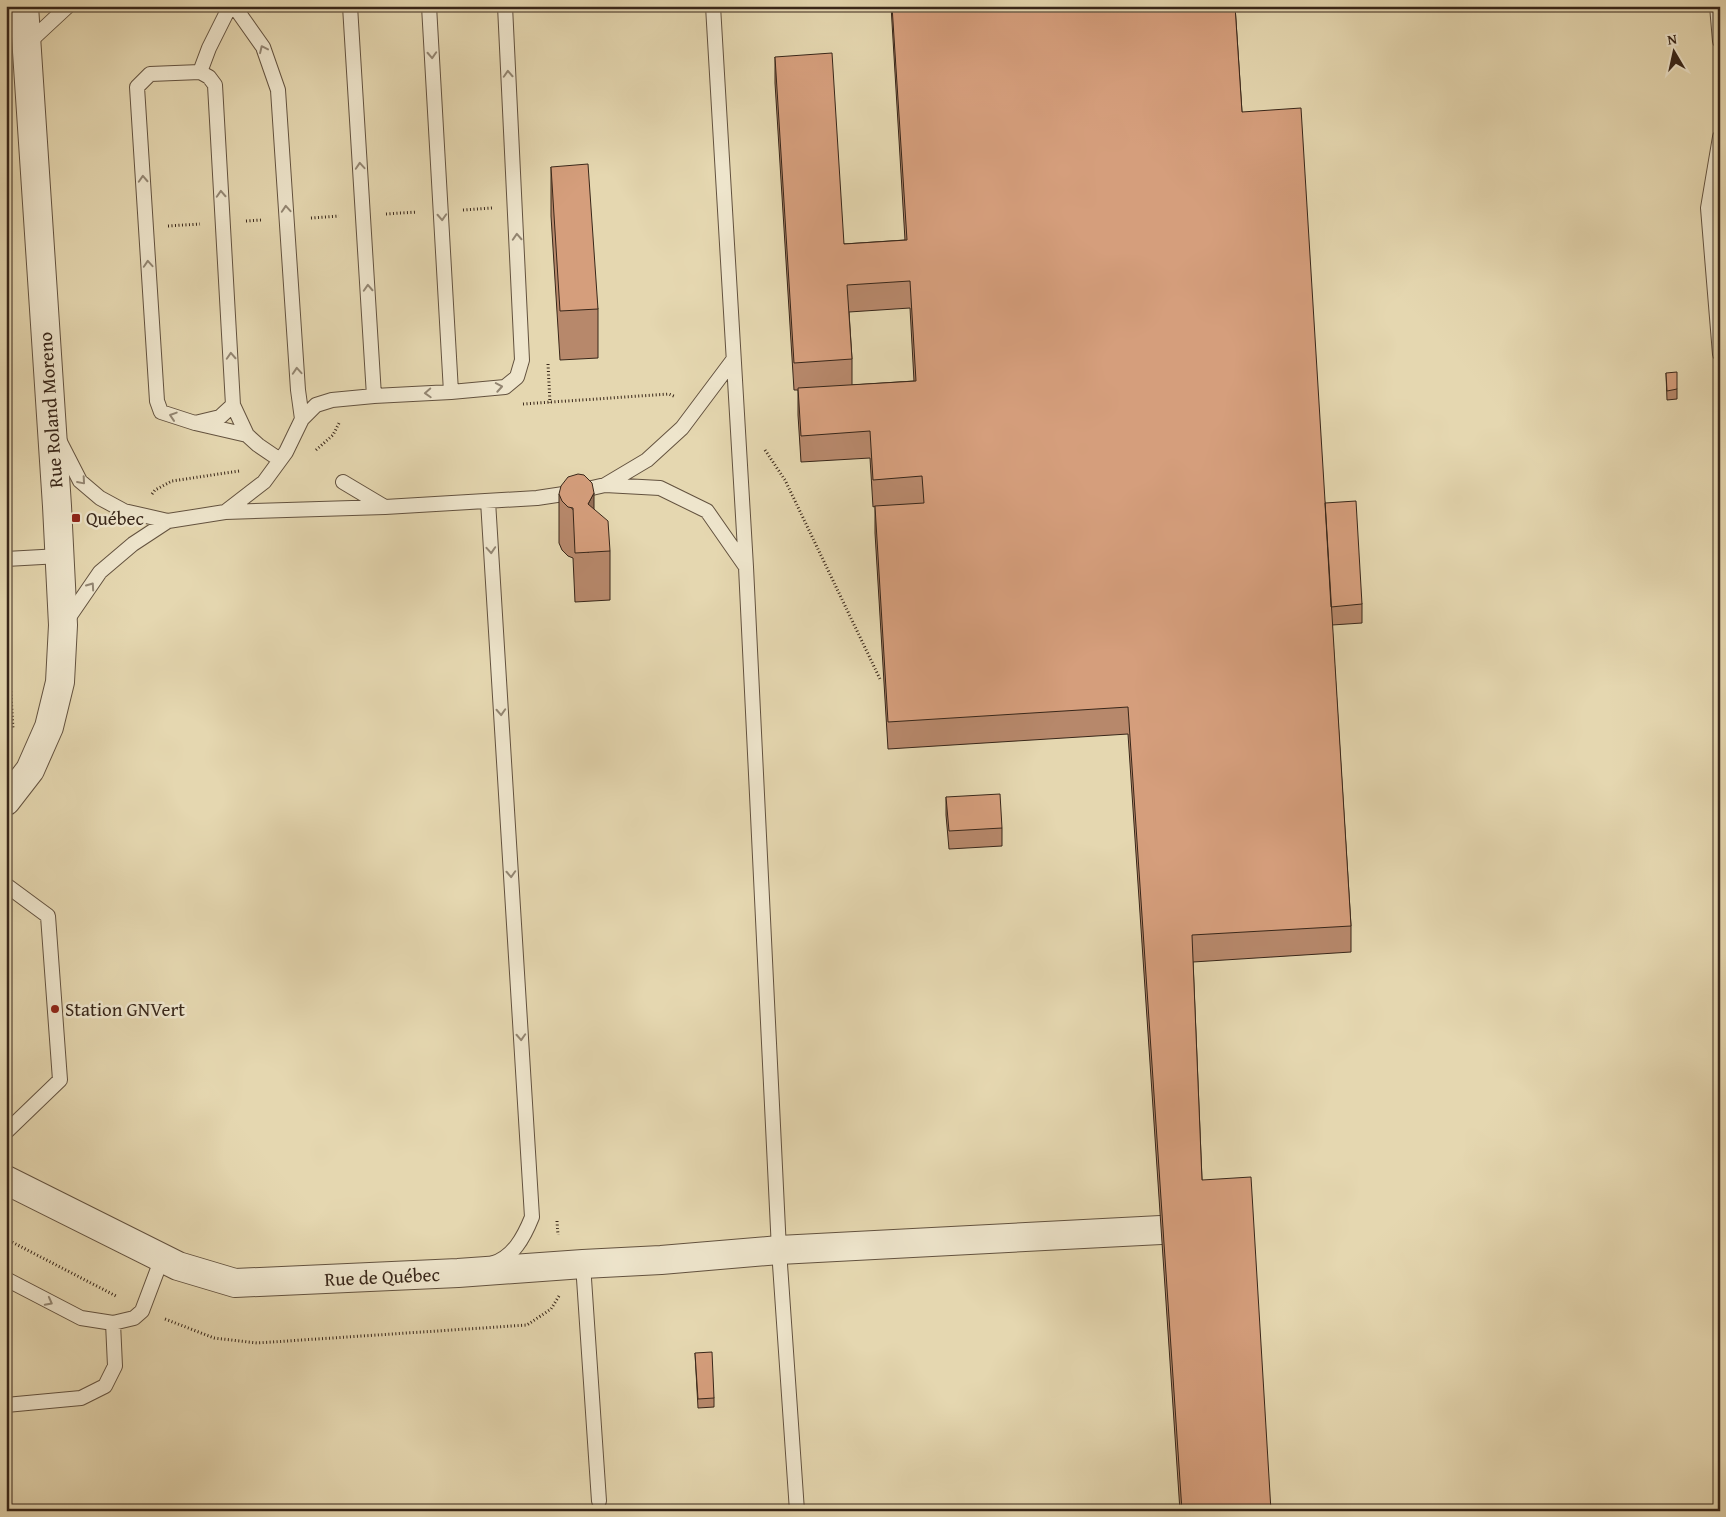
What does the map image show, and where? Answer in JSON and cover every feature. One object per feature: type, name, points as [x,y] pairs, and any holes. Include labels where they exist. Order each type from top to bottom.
[{"type":"street","name":"Rue Roland Moreno","points":[[6,801],[30,770],[49,727],[60,682],[63,626],[24,6]]},
{"type":"street","name":"Rue de Québec","points":[[6,1180],[178,1266],[235,1283],[458,1273],[779,1250],[1161,1230]]},
{"type":"lane","points":[[26,45],[68,6]]},
{"type":"lane","points":[[200,72],[209,48],[232,6],[263,47],[278,90],[302,419]]},
{"type":"lane","points":[[350,6],[374,396]]},
{"type":"lane","points":[[429,6],[451,392]]},
{"type":"lane","points":[[225,512],[264,482],[286,452],[302,419],[316,405],[332,400],[374,396],[506,387],[517,377],[522,360],[505,6]]},
{"type":"lane","points":[[712,6],[746,567],[779,1250],[797,1511]]},
{"type":"lane","points":[[1717,6],[1720,41]]},
{"type":"lane","points":[[247,435],[195,423],[162,412],[156,401],[137,87],[150,74],[200,72],[209,77],[215,85],[233,405],[247,435],[277,464]]},
{"type":"lane","points":[[1720,137],[1708,208],[1720,354]]},
{"type":"lane","points":[[51,423],[80,481],[100,498],[124,511],[168,521],[225,512],[385,507],[538,498],[570,494],[605,484],[647,460],[682,428],[733,360]]},
{"type":"lane","points":[[195,423],[220,416],[233,405]]},
{"type":"lane","points":[[343,482],[385,507]]},
{"type":"lane","points":[[605,484],[660,488],[707,511],[746,567]]},
{"type":"lane","points":[[458,1273],[497,1262],[514,1250],[525,1234],[532,1217],[488,502]]},
{"type":"lane","points":[[63,626],[100,572],[133,544],[168,521]]},
{"type":"lane","points":[[6,559],[60,556]]},
{"type":"lane","points":[[6,885],[48,916],[60,1080],[6,1132]]},
{"type":"lane","points":[[6,1279],[81,1318],[113,1323],[134,1318],[142,1311],[162,1258]]},
{"type":"lane","points":[[571,1265],[599,1501]]},
{"type":"lane","points":[[6,1405],[81,1398],[105,1386],[115,1366],[113,1323]]},
{"type":"path","points":[[145,228],[515,206]]},
{"type":"path","points":[[548,363],[550,403]]},
{"type":"path","points":[[520,404],[669,394],[697,408]]},
{"type":"path","points":[[124,511],[148,498],[155,490],[172,481],[277,464],[297,466],[309,458],[333,435],[341,418]]},
{"type":"path","points":[[738,434],[762,447],[785,480],[880,680]]},
{"type":"path","points":[[6,611],[13,729]]},
{"type":"path","points":[[6,1239],[142,1311],[214,1338],[257,1342],[527,1325],[551,1309],[559,1297],[571,1265]]},
{"type":"building","points":[[892,6],[1235,6],[1242,112],[1301,108],[1351,926],[1192,935],[1202,1180],[1251,1177],[1271,1511],[1182,1511],[1128,707],[888,722],[875,506],[924,503],[922,476],[873,480],[870,431],[801,436],[798,388],[916,381],[910,281],[847,285],[852,359],[794,363],[775,57],[832,53],[844,244],[907,240]]},
{"type":"building","points":[[588,164],[598,309],[560,311],[551,167]]},
{"type":"building","points":[[1677,372],[1677,389],[1667,391],[1666,373]]},
{"type":"building","points":[[578,474],[584,475],[592,483],[594,493],[588,504],[608,521],[610,551],[575,553],[573,508],[568,507],[562,501],[559,494],[561,486],[568,477]]},
{"type":"building","points":[[1356,501],[1362,604],[1331,607],[1325,503]]},
{"type":"building","points":[[1000,794],[1002,828],[949,831],[946,797]]},
{"type":"building","points":[[712,1352],[714,1398],[698,1399],[695,1353]]},
{"type":"place","name":"Québec","points":[[76,518]]},
{"type":"place","name":"Station GNVert","points":[[55,1009]]}]
